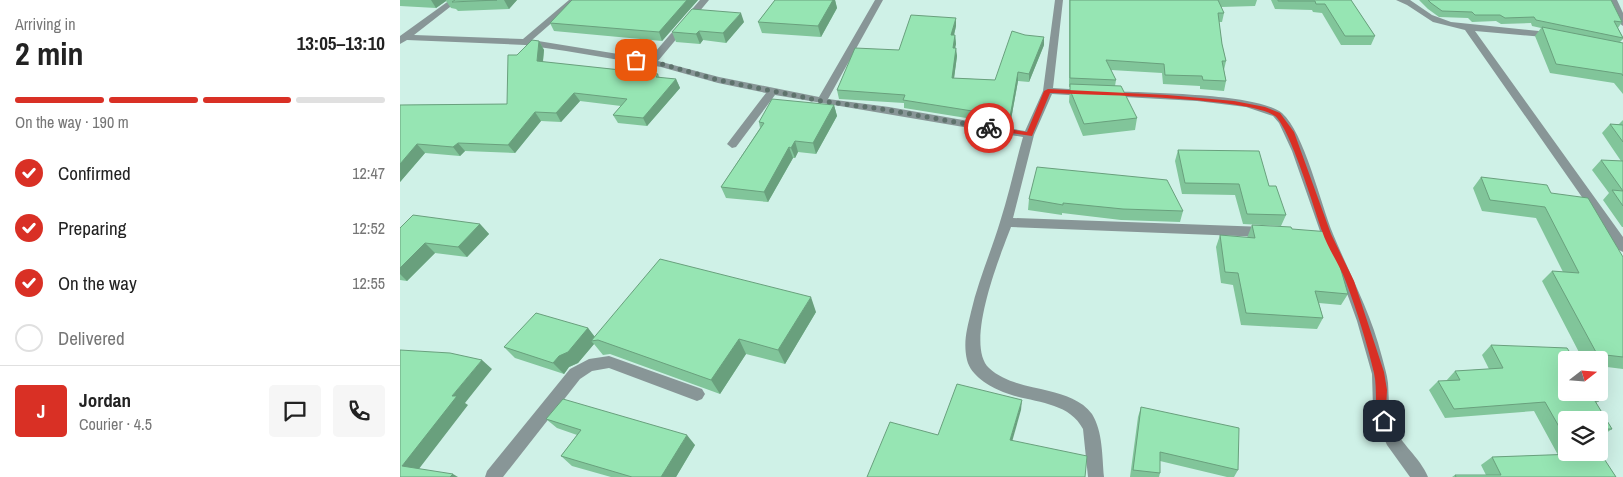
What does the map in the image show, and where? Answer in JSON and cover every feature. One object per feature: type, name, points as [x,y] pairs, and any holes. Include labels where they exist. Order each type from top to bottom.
[{"type":"street","points":[[402,39],[455,0]]},
{"type":"street","points":[[525,42],[574,0]]},
{"type":"street","points":[[652,62],[705,0]]},
{"type":"street","points":[[822,101],[879,0]]},
{"type":"street","points":[[1059,0],[1048,91],[1029,135],[1006,222],[981,294],[972,333],[972,347],[975,362],[984,373],[1007,388],[1067,404],[1085,417],[1091,428],[1096,477]]},
{"type":"street","points":[[1400,0],[1408,0],[1422,13],[1435,21],[1468,28],[1534,31],[1561,36]]},
{"type":"street","points":[[1613,0],[1623,23]]},
{"type":"street","points":[[1468,28],[1623,247]]},
{"type":"street","points":[[402,39],[525,42],[652,62],[718,80],[822,101],[888,110],[1029,135]]},
{"type":"street","points":[[732,144],[773,90]]},
{"type":"street","points":[[1048,91],[1167,97],[1234,103],[1263,108],[1278,115],[1290,132],[1327,234],[1350,281],[1376,364],[1382,390],[1381,408],[1384,421],[1390,435],[1404,457],[1420,477]]},
{"type":"street","points":[[1006,222],[1275,232]]},
{"type":"street","points":[[1310,233],[1327,234]]},
{"type":"street","points":[[493,477],[575,374],[589,365],[610,362],[697,394]]},
{"type":"building","points":[[455,0],[497,0],[452,2]]},
{"type":"building","points":[[572,0],[687,0],[659,32],[550,23]]},
{"type":"building","points":[[775,0],[833,0],[818,26],[758,22]]},
{"type":"building","points":[[1070,0],[1218,0],[1224,13],[1218,13],[1226,61],[1222,61],[1226,81],[1203,80],[1202,76],[1165,75],[1164,64],[1106,60],[1116,80],[1070,78]]},
{"type":"building","points":[[1278,0],[1351,0],[1375,36],[1345,36],[1325,4],[1316,4],[1315,1]]},
{"type":"building","points":[[1428,0],[1611,0],[1622,22],[1614,21],[1623,38],[1536,20],[1534,17],[1505,18],[1500,15],[1475,15],[1472,12],[1442,11]]},
{"type":"building","points":[[692,9],[741,13],[723,33],[699,31],[696,34],[672,32]]},
{"type":"building","points":[[911,15],[956,18],[951,35],[955,35],[953,48],[956,48],[952,78],[995,80],[1012,31],[1025,35],[1044,37],[1029,74],[1018,72],[1010,117],[903,100],[905,95],[837,90],[855,48],[899,50]]},
{"type":"building","points":[[1542,27],[1623,43],[1623,76],[1622,74],[1556,64]]},
{"type":"building","points":[[532,40],[539,41],[537,61],[658,74],[656,77],[676,79],[643,118],[613,115],[627,99],[574,93],[556,113],[535,112],[508,145],[458,143],[453,147],[417,144],[400,164],[400,105],[507,104],[508,55],[517,55]]},
{"type":"building","points":[[1070,84],[1121,86],[1137,118],[1084,124],[1070,90]]},
{"type":"building","points":[[772,99],[834,105],[813,143],[795,141],[791,148],[789,147],[764,192],[721,187],[764,123],[759,122]]},
{"type":"building","points":[[1610,124],[1623,125],[1623,142]]},
{"type":"building","points":[[1178,150],[1259,151],[1269,186],[1276,186],[1286,215],[1247,214],[1239,184],[1185,183]]},
{"type":"building","points":[[1601,160],[1623,161],[1623,191]]},
{"type":"building","points":[[1037,167],[1167,180],[1183,211],[1123,209],[1063,203],[1063,205],[1029,199]]},
{"type":"building","points":[[1481,177],[1547,185],[1551,193],[1588,198],[1623,257],[1623,357],[1608,355],[1608,351],[1595,351],[1552,271],[1579,273],[1545,207],[1490,200]]},
{"type":"building","points":[[1612,190],[1623,191],[1623,206]]},
{"type":"building","points":[[413,215],[480,224],[458,247],[425,243],[400,268],[400,228]]},
{"type":"building","points":[[1252,225],[1330,232],[1348,294],[1315,291],[1323,318],[1246,313],[1238,273],[1225,272],[1220,235],[1255,238]]},
{"type":"building","points":[[660,259],[811,297],[778,350],[739,339],[711,380],[598,340],[591,341]]},
{"type":"building","points":[[536,313],[588,328],[568,352],[559,356],[553,363],[504,347]]},
{"type":"building","points":[[1491,345],[1567,348],[1569,351],[1558,351],[1558,401],[1595,401],[1601,411],[1558,411],[1558,425],[1545,402],[1454,409],[1438,381],[1460,380],[1455,371],[1503,368]]},
{"type":"building","points":[[400,350],[450,353],[482,360],[452,396],[457,396],[402,466],[453,474],[450,477],[400,477]]},
{"type":"building","points":[[957,384],[1022,400],[1010,440],[1087,456],[1085,477],[867,477],[890,422],[938,435]]},
{"type":"building","points":[[563,399],[687,435],[661,477],[632,477],[561,456],[581,430],[546,419]]},
{"type":"building","points":[[1141,407],[1239,428],[1238,470],[1160,452],[1160,473],[1133,470]]},
{"type":"building","points":[[1558,455],[1558,461],[1606,461],[1616,477],[1456,477],[1455,475],[1501,475],[1492,457]]},
{"type":"way so far","points":[[636,60],[662,64],[718,80],[822,101],[888,110],[989,128]]},
{"type":"route","points":[[989,128],[1029,135],[1048,91],[1167,97],[1234,103],[1263,108],[1278,115],[1290,132],[1327,234],[1350,281],[1379,372],[1382,390],[1381,408],[1384,421]]}]
